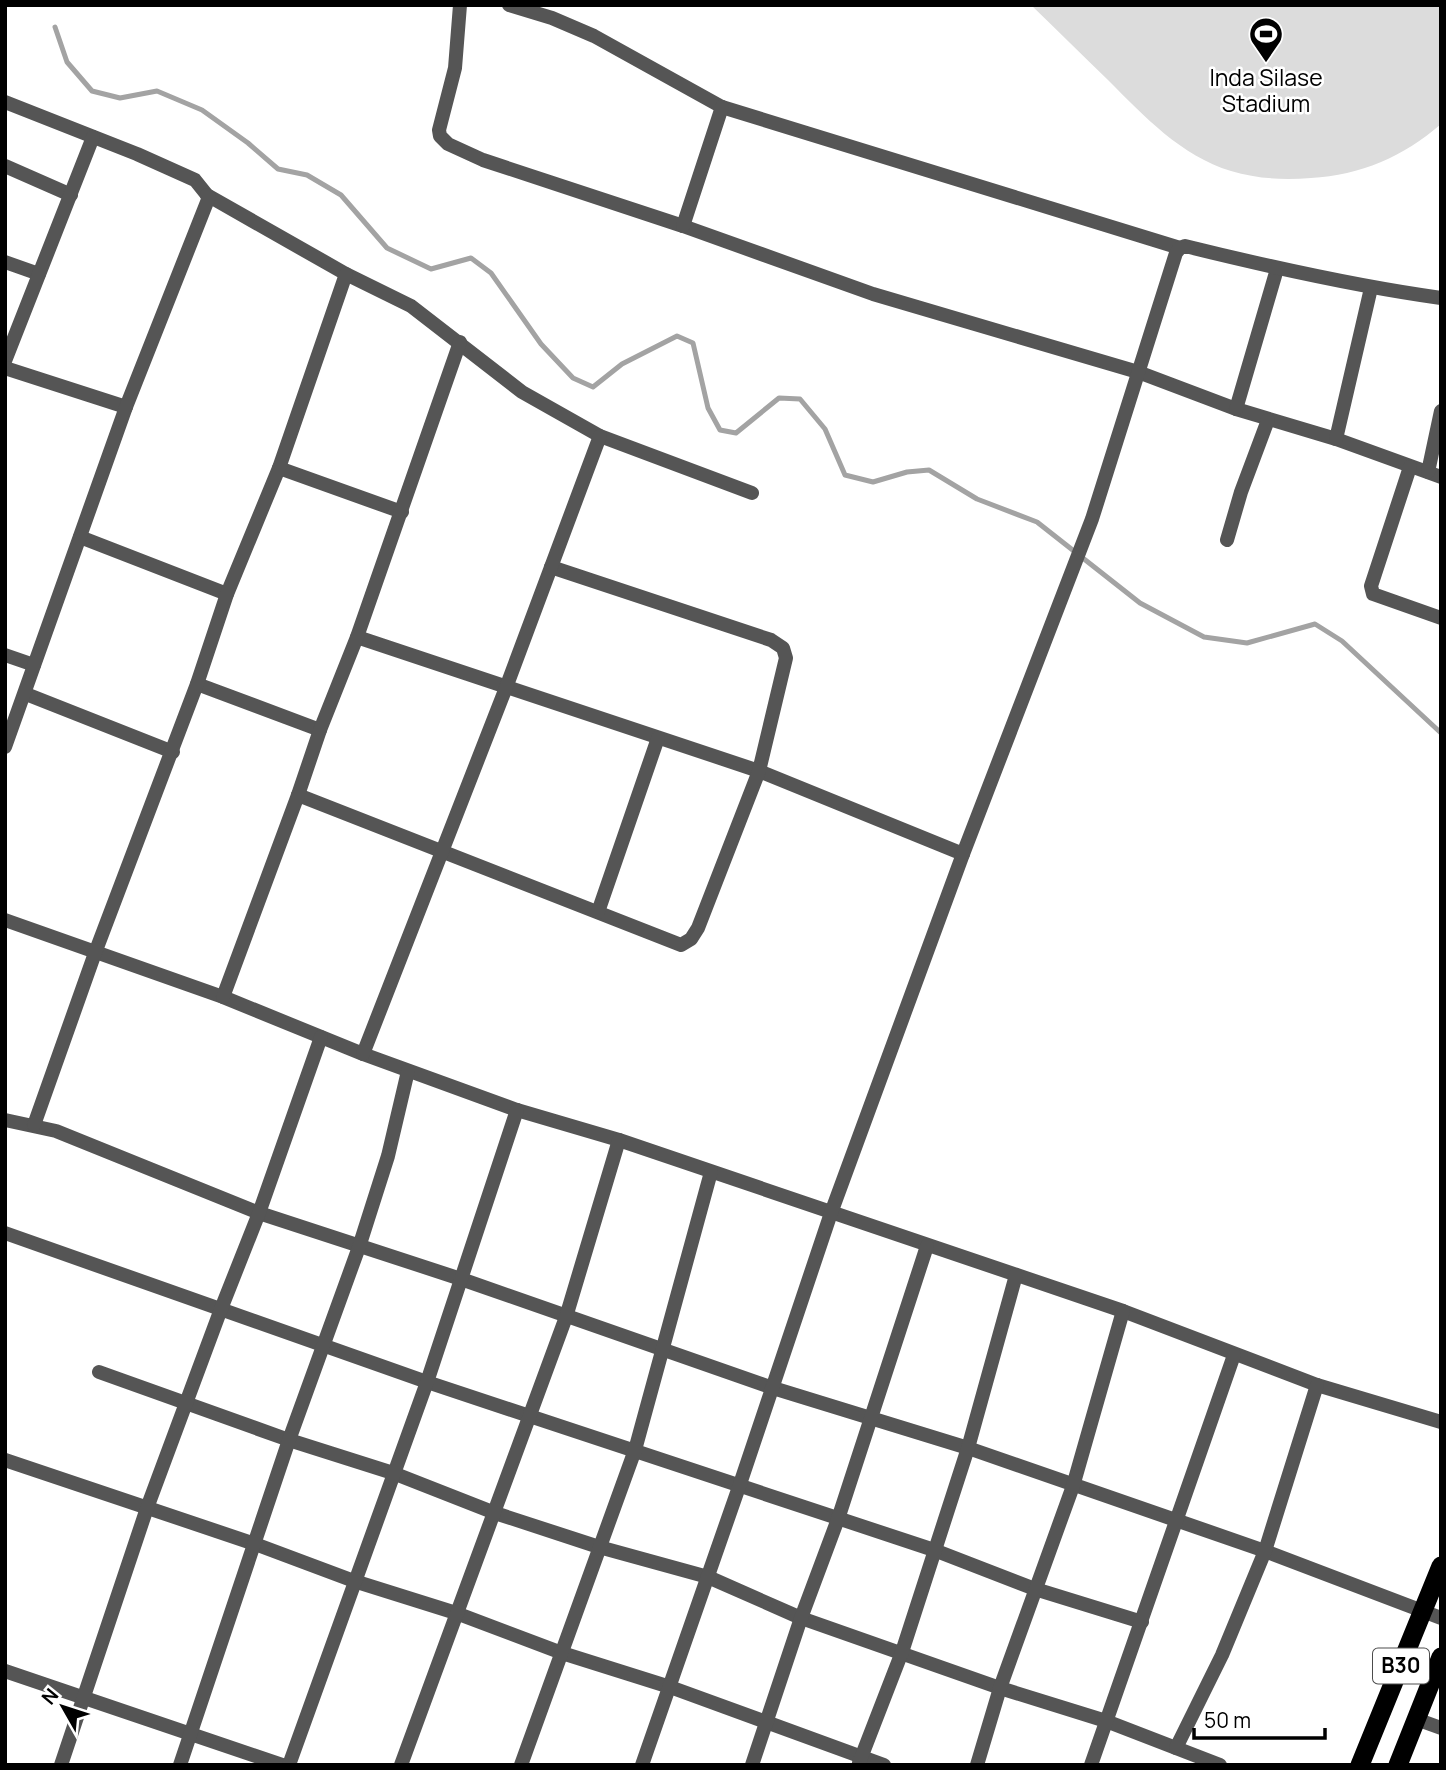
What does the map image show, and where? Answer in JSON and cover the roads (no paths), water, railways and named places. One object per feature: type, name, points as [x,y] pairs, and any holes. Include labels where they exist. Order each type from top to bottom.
[{"type":"highway","name":"B30","points":[[1360,1765],[1432,1614],[1441,1566]]},
{"type":"highway","name":"B30","points":[[1398,1765],[1441,1657]]},
{"type":"street","points":[[460,5],[456,68],[439,130],[440,136],[449,144],[483,160],[683,226],[873,294],[1138,372],[1236,409],[1336,439],[1434,475],[1441,411]]},
{"type":"street","points":[[509,5],[552,18],[594,36],[722,107],[1180,248]]},
{"type":"street","points":[[5,102],[195,180],[207,195],[346,274],[411,306],[522,392],[600,436],[752,493]]},
{"type":"street","points":[[683,226],[722,107]]},
{"type":"street","points":[[5,361],[93,138]]},
{"type":"street","points":[[5,166],[71,195]]},
{"type":"street","points":[[5,747],[10,721],[26,694],[34,664],[126,407],[209,197],[207,195]]},
{"type":"street","points":[[642,1765],[831,1213],[963,854],[1092,519],[1176,253],[1185,246],[1277,269],[1371,288],[1441,298]]},
{"type":"street","points":[[5,262],[39,274]]},
{"type":"street","points":[[1236,409],[1277,269]]},
{"type":"street","points":[[34,1125],[95,953],[173,752],[227,594],[279,468],[346,274]]},
{"type":"street","points":[[1336,439],[1371,288]]},
{"type":"street","points":[[223,997],[320,730],[357,637],[460,342]]},
{"type":"street","points":[[5,368],[126,407]]},
{"type":"street","points":[[1227,540],[1241,492],[1268,420]]},
{"type":"street","points":[[363,1054],[507,685],[600,436]]},
{"type":"street","points":[[1410,467],[1371,586],[1373,594],[1441,618]]},
{"type":"street","points":[[279,468],[402,512]]},
{"type":"street","points":[[80,537],[227,594]]},
{"type":"street","points":[[298,795],[681,945],[691,939],[698,928],[759,771],[786,658],[783,648],[771,640],[551,567]]},
{"type":"street","points":[[357,637],[759,771],[963,854]]},
{"type":"street","points":[[5,655],[34,664]]},
{"type":"street","points":[[197,684],[320,730]]},
{"type":"street","points":[[26,694],[173,752]]},
{"type":"street","points":[[598,912],[658,738]]},
{"type":"street","points":[[5,920],[223,997],[363,1054],[517,1110],[618,1140],[1124,1311],[1317,1385],[1441,1422]]},
{"type":"street","points":[[61,1765],[147,1508],[260,1213],[321,1037]]},
{"type":"street","points":[[180,1765],[289,1440],[359,1247],[388,1156],[408,1071]]},
{"type":"street","points":[[289,1765],[427,1382],[517,1110]]},
{"type":"street","points":[[5,1120],[57,1131],[260,1213],[461,1279],[773,1388],[968,1448],[1265,1551],[1432,1614]]},
{"type":"street","points":[[401,1765],[495,1513],[528,1414],[566,1317],[618,1140]]},
{"type":"street","points":[[521,1765],[635,1450],[711,1172]]},
{"type":"street","points":[[5,1233],[427,1382],[934,1550],[1035,1589],[1142,1622]]},
{"type":"street","points":[[752,1765],[801,1618],[838,1519],[926,1246]]},
{"type":"street","points":[[860,1761],[902,1652],[968,1448],[1017,1275]]},
{"type":"street","points":[[978,1765],[1000,1688],[1073,1486],[1124,1311]]},
{"type":"street","points":[[1091,1765],[1234,1355]]},
{"type":"street","points":[[99,1372],[289,1440],[393,1473],[495,1513],[599,1547],[708,1577],[801,1618],[1000,1688],[1106,1721],[1176,1748],[1193,1760],[1220,1765]]},
{"type":"street","points":[[1176,1748],[1222,1655],[1265,1551],[1317,1385]]},
{"type":"street","points":[[5,1460],[255,1544],[354,1581],[456,1613],[562,1653],[670,1687],[860,1761],[884,1765]]},
{"type":"street","points":[[5,1671],[282,1765]]},
{"type":"street","points":[[1416,1719],[1441,1728]]},
{"type":"waterway","points":[[55,27],[67,62],[92,91],[120,98],[157,91],[202,110],[248,143],[278,169],[307,175],[341,195],[387,248],[431,269],[471,258],[491,273],[541,344],[573,378],[593,387],[622,364],[677,336],[693,343],[708,408],[720,430],[736,433],[779,398],[800,399],[825,429],[845,475],[873,482],[907,472],[929,470],[977,499],[1037,522],[1140,603],[1204,637],[1247,643],[1315,624],[1342,641],[1441,733]]},
{"type":"place","name":"Inda Silase Stadium","points":[[1266,64]]}]
